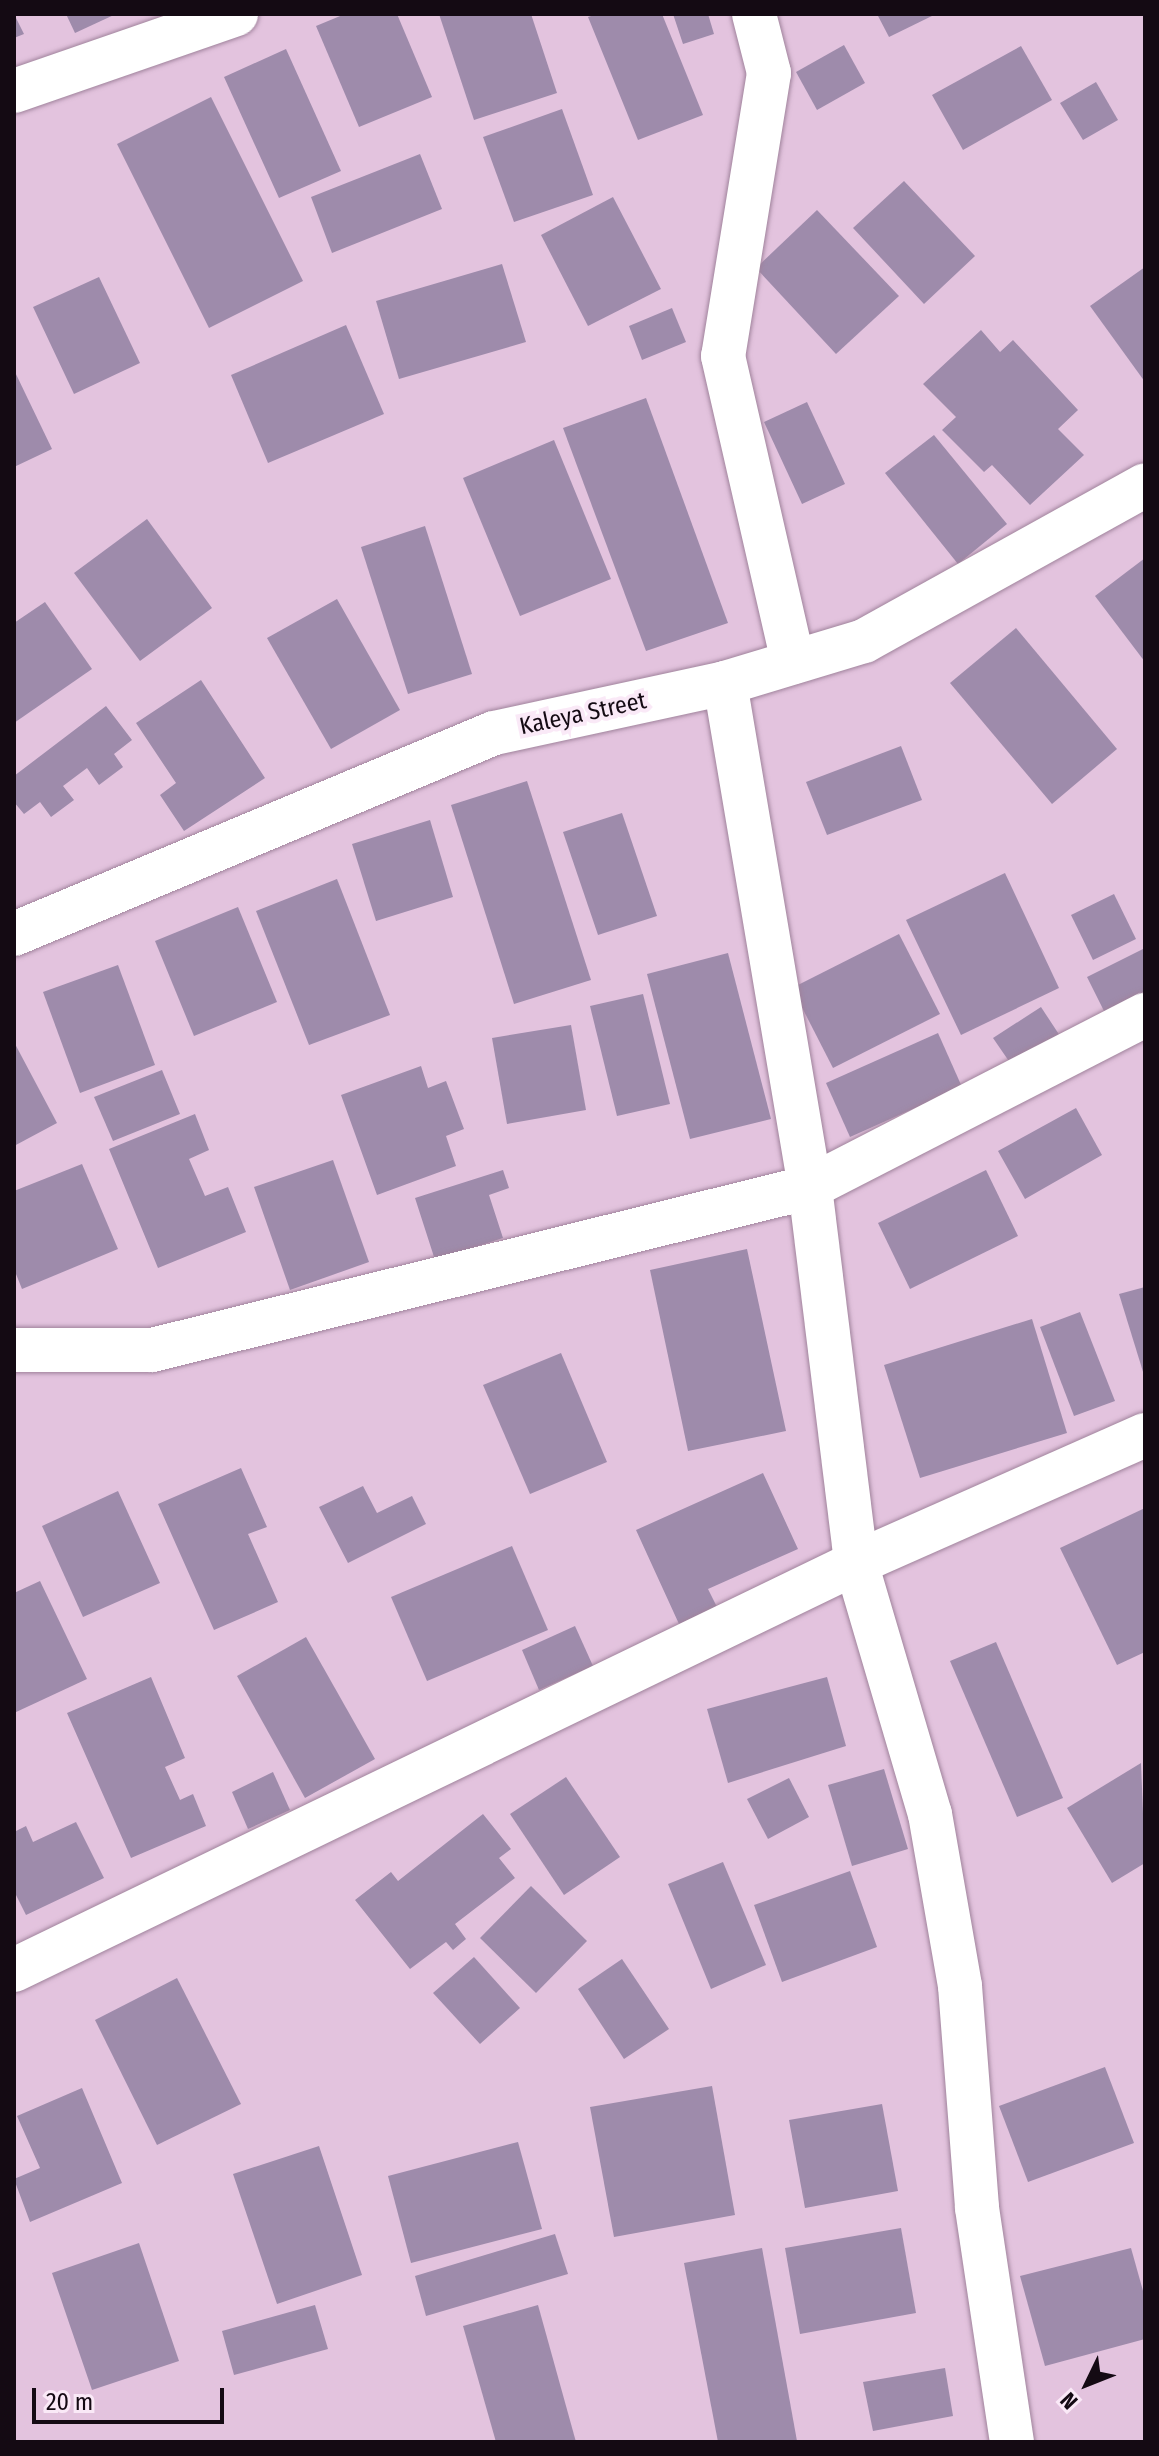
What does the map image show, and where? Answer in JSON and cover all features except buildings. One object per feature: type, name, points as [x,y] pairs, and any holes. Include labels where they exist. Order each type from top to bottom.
[{"type":"street","points":[[14,91],[236,14]]},
{"type":"street","points":[[754,14],[769,73],[723,356],[793,662]]},
{"type":"street","name":"Kaleya Street","points":[[14,934],[453,748],[725,683],[878,634],[1145,485]]},
{"type":"street","points":[[725,683],[810,1187],[856,1563],[936,1845],[960,1986],[977,2208],[1012,2442]]},
{"type":"street","points":[[14,1350],[152,1350],[810,1187],[1145,1015]]},
{"type":"street","points":[[14,1970],[856,1563],[1145,1435]]}]
